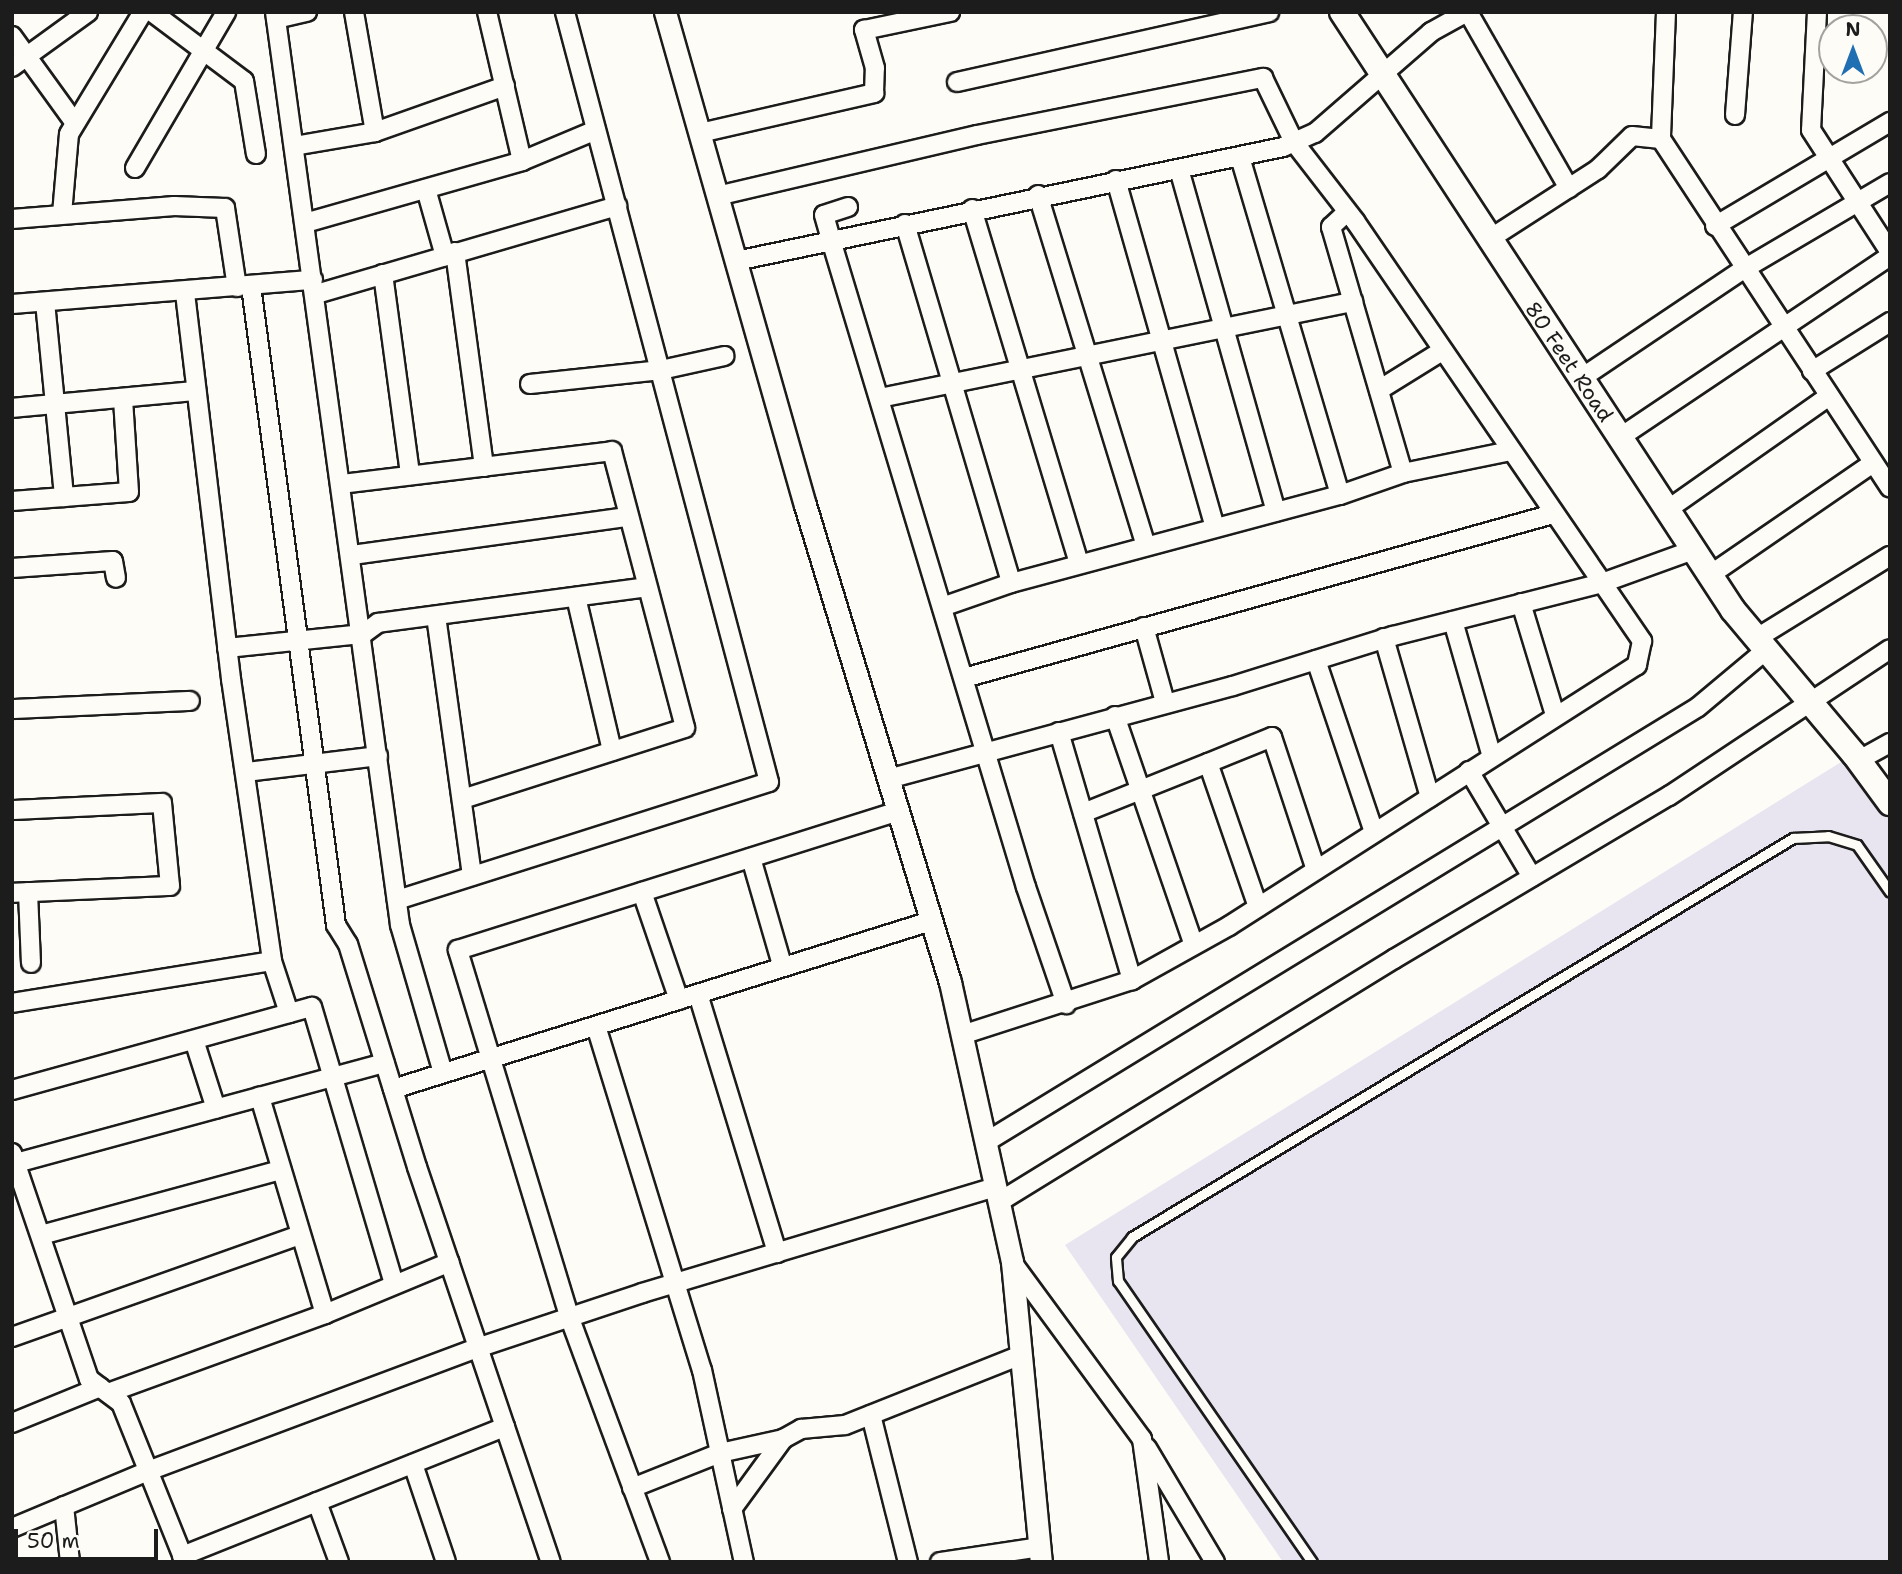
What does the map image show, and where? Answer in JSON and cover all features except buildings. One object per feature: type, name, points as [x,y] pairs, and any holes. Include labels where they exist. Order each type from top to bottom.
[{"type":"main road","name":"80 Feet Road","points":[[1342,12],[1488,240],[1710,575],[1762,644],[1859,760],[1890,803]]},
{"type":"street","points":[[19,62],[88,12]]},
{"type":"street","points":[[62,214],[69,134],[143,12]]},
{"type":"street","points":[[152,12],[244,80],[256,154]]},
{"type":"street","points":[[135,168],[226,12]]},
{"type":"street","points":[[307,12],[275,16],[363,634],[400,925],[443,1073]]},
{"type":"street","points":[[354,12],[375,132]]},
{"type":"street","points":[[487,12],[522,161]]},
{"type":"street","points":[[397,900],[769,782],[565,12]]},
{"type":"street","points":[[666,12],[736,261],[931,921],[962,1035],[1012,1262],[1040,1554],[940,1562]]},
{"type":"street","points":[[700,133],[874,93],[875,68],[864,30],[950,12]]},
{"type":"street","points":[[957,82],[1269,12]]},
{"type":"street","points":[[736,261],[1038,195],[1240,157],[1294,142],[1315,133],[1383,77],[1431,32],[1468,12],[1569,188]]},
{"type":"street","points":[[1667,12],[1661,139],[1715,226],[1890,488]]},
{"type":"street","points":[[1735,115],[1742,12]]},
{"type":"street","points":[[1619,438],[1890,254],[1811,131],[1817,12]]},
{"type":"street","points":[[12,36],[19,62],[75,124]]},
{"type":"street","points":[[718,196],[977,135],[1263,78],[1294,142],[1347,212],[1642,641],[1637,665],[1194,946],[1132,980],[1066,1004],[962,1035]]},
{"type":"street","points":[[294,146],[375,132],[505,86]]},
{"type":"street","points":[[1715,226],[1890,122]]},
{"type":"street","points":[[305,223],[522,161],[596,131]]},
{"type":"street","points":[[1488,240],[1598,169],[1632,136],[1661,139]]},
{"type":"street","points":[[1240,157],[1340,495]]},
{"type":"street","points":[[1179,169],[1276,512]]},
{"type":"street","points":[[1116,180],[1215,527]]},
{"type":"street","points":[[1580,379],[1744,268],[1890,183]]},
{"type":"street","points":[[426,189],[450,254],[484,467]]},
{"type":"street","points":[[1038,195],[1146,545]]},
{"type":"street","points":[[12,219],[174,206],[225,208],[244,287],[298,641],[336,925],[348,944],[393,1089],[551,1562]]},
{"type":"street","points":[[12,304],[244,287],[314,287],[383,274],[617,206]]},
{"type":"street","points":[[848,207],[824,215],[986,755],[1066,1004]]},
{"type":"street","points":[[972,209],[1079,563]]},
{"type":"street","points":[[1347,212],[1331,227],[1403,473]]},
{"type":"street","points":[[905,224],[1011,583]]},
{"type":"street","points":[[383,274],[410,475]]},
{"type":"street","points":[[185,293],[227,648],[272,961],[289,1013]]},
{"type":"street","points":[[45,302],[64,497]]},
{"type":"street","points":[[880,398],[1020,368],[1163,343],[1286,314],[1353,302]]},
{"type":"street","points":[[1812,371],[1890,321]]},
{"type":"street","points":[[1379,390],[1442,351]]},
{"type":"street","points":[[530,384],[661,370],[724,356]]},
{"type":"street","points":[[12,408],[196,391]]},
{"type":"street","points":[[1667,510],[1829,396]]},
{"type":"street","points":[[12,501],[129,492],[123,398]]},
{"type":"street","points":[[341,484],[612,451],[627,517],[685,727],[461,799]]},
{"type":"street","points":[[942,607],[1079,563],[1340,495],[1403,473],[1510,451]]},
{"type":"street","points":[[1710,575],[1873,463]]},
{"type":"street","points":[[964,678],[1553,514]]},
{"type":"street","points":[[352,555],[627,517]]},
{"type":"street","points":[[888,779],[986,755],[1384,639],[1602,583],[1693,550]]},
{"type":"street","points":[[986,1142],[1698,707],[1762,644],[1890,556]]},
{"type":"street","points":[[12,568],[113,561],[116,578]]},
{"type":"street","points":[[227,648],[363,634],[378,623],[647,587]]},
{"type":"street","points":[[576,597],[612,751]]},
{"type":"street","points":[[1521,603],[1555,715]]},
{"type":"street","points":[[436,616],[472,876]]},
{"type":"street","points":[[1453,621],[1492,757]]},
{"type":"street","points":[[1144,627],[1165,702]]},
{"type":"street","points":[[1384,639],[1430,797]]},
{"type":"street","points":[[12,1528],[148,1471],[480,1347],[675,1283],[777,1253],[997,1195],[1669,796],[1890,649]]},
{"type":"street","points":[[1315,660],[1374,832]]},
{"type":"street","points":[[12,709],[190,701]]},
{"type":"street","points":[[1115,716],[1194,946]]},
{"type":"street","points":[[1059,732],[1132,980]]},
{"type":"street","points":[[1083,813],[1141,793],[1272,737],[1315,870]]},
{"type":"street","points":[[1859,760],[1890,743]]},
{"type":"street","points":[[246,772],[378,755]]},
{"type":"street","points":[[1208,763],[1258,907]]},
{"type":"street","points":[[1469,771],[1532,877]]},
{"type":"street","points":[[12,810],[162,803],[170,886],[20,893],[31,963]]},
{"type":"street","points":[[660,1562],[570,1319],[458,950],[898,811]]},
{"type":"street","points":[[751,858],[782,965]]},
{"type":"street","points":[[642,892],[679,1000]]},
{"type":"street","points":[[393,1089],[698,994],[782,965],[931,921]]},
{"type":"street","points":[[12,1003],[272,961]]},
{"type":"street","points":[[698,994],[777,1253]]},
{"type":"street","points":[[12,1090],[312,1007],[330,1078],[394,1284]]},
{"type":"street","points":[[596,1026],[702,1370],[744,1562]]},
{"type":"street","points":[[194,1040],[216,1109]]},
{"type":"street","points":[[385,1063],[216,1109],[14,1158],[89,1379],[121,1403],[184,1559],[317,1502],[505,1427]]},
{"type":"street","points":[[260,1097],[325,1314]]},
{"type":"street","points":[[41,1235],[281,1170]]},
{"type":"street","points":[[12,1338],[300,1235]]},
{"type":"street","points":[[12,1423],[325,1314],[450,1262]]},
{"type":"street","points":[[1012,1262],[1142,1440],[1216,1562]]},
{"type":"street","points":[[632,1488],[720,1454],[783,1438],[801,1429],[845,1426],[1021,1355]]},
{"type":"street","points":[[872,1415],[908,1562]]},
{"type":"street","points":[[732,1509],[783,1438]]},
{"type":"street","points":[[1142,1440],[1159,1562]]},
{"type":"street","points":[[413,1464],[446,1562]]},
{"type":"street","points":[[317,1502],[339,1562]]},
{"type":"street","points":[[64,1506],[70,1562]]},
{"type":"lane","points":[[1312,1562],[1118,1281],[1116,1256],[1132,1237],[1793,838],[1828,836],[1857,845],[1890,892]]},
{"type":"shaded area","points":[[1854,754],[1890,803],[1890,1562],[1283,1562],[1065,1245]]}]
